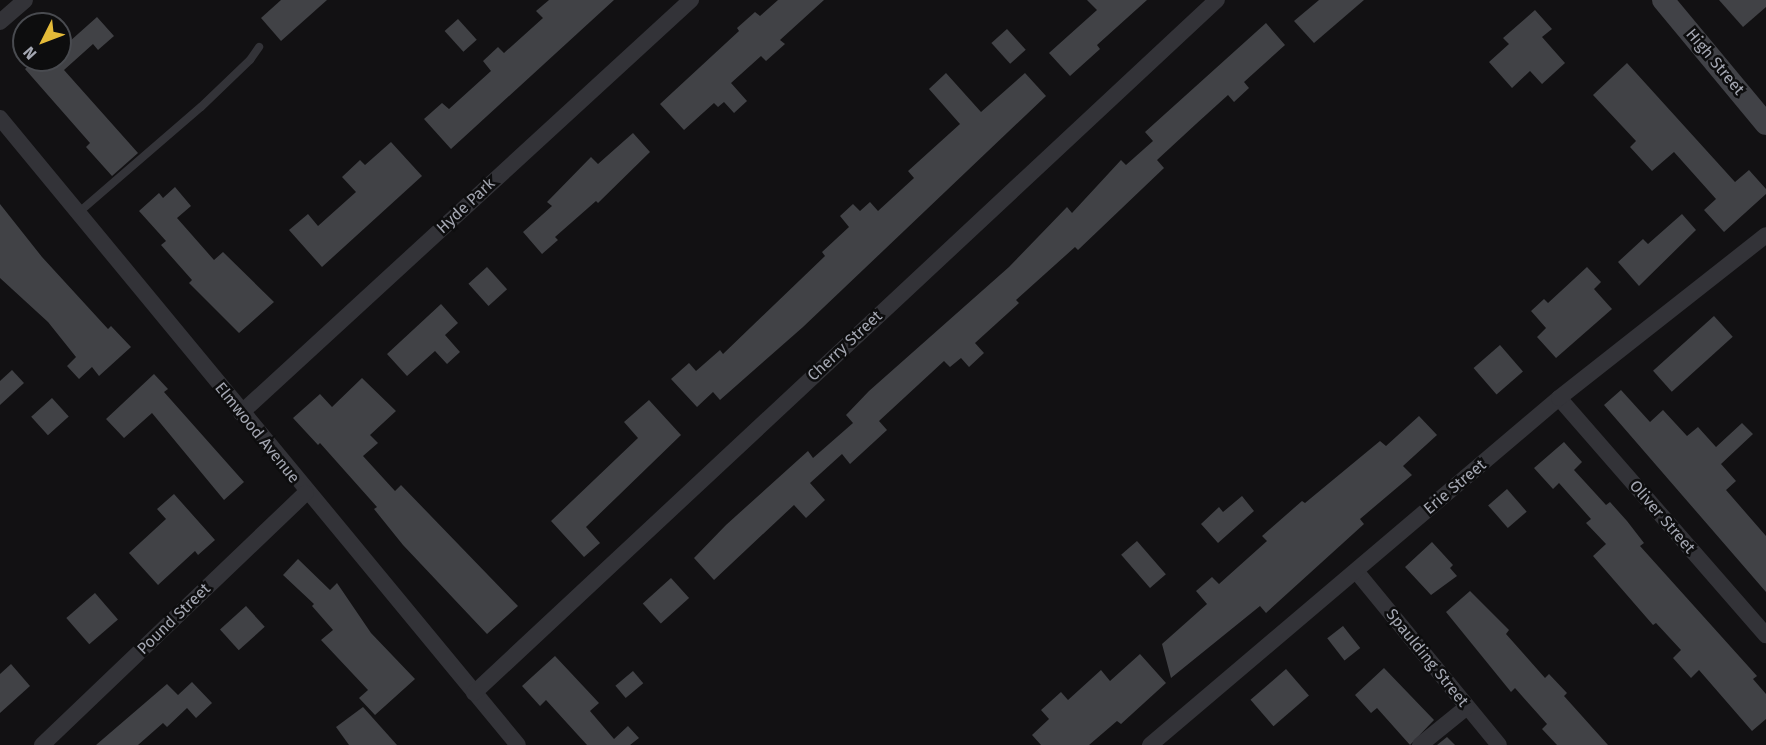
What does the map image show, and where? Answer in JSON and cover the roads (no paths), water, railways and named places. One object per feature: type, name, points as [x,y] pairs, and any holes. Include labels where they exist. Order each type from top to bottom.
[{"type":"main road","name":"High Street","points":[[1663,0],[1766,124]]},
{"type":"street","points":[[0,22],[26,0]]},
{"type":"street","name":"Hyde Park","points":[[241,413],[692,0]]},
{"type":"street","name":"Cherry Street","points":[[474,693],[1217,0]]},
{"type":"street","name":"Elmwood Avenue","points":[[0,118],[306,493],[518,745]]},
{"type":"street","name":"Erie Street","points":[[1150,745],[1559,398],[1766,235]]},
{"type":"street","name":"Oliver Street","points":[[1559,398],[1766,635]]},
{"type":"street","name":"Pound Street","points":[[42,745],[306,493]]},
{"type":"street","name":"Spaulding Street","points":[[1356,571],[1499,745]]},
{"type":"street","points":[[1420,745],[1467,707]]},
{"type":"lane","points":[[78,213],[201,107],[250,60],[259,47]]}]
